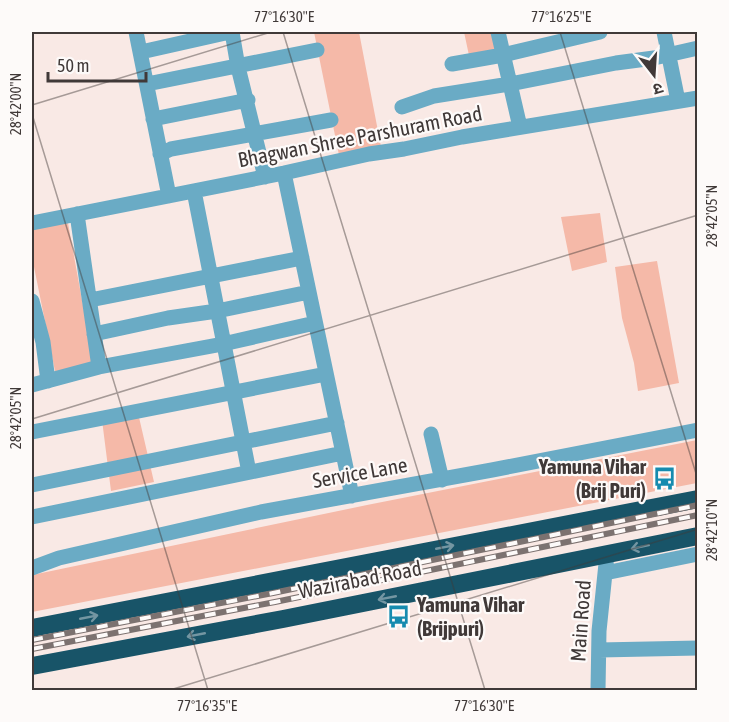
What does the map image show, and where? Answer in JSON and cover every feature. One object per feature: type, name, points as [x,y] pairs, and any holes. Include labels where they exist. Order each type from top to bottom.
[{"type":"highway","name":"Wazirabad Road","points":[[32,628],[698,499]]},
{"type":"highway","name":"Wazirabad Road","points":[[32,666],[698,536]]},
{"type":"street","points":[[136,32],[169,196]]},
{"type":"street","points":[[141,52],[231,32],[265,177]]},
{"type":"street","points":[[498,32],[520,127]]},
{"type":"street","points":[[452,64],[503,55],[600,32]]},
{"type":"street","points":[[664,32],[678,101]]},
{"type":"street","points":[[402,107],[434,96],[698,48]]},
{"type":"street","points":[[147,84],[316,50]]},
{"type":"street","name":"Bhagwan Shree Parshuram Road","points":[[32,223],[369,154],[404,150],[462,137],[698,98]]},
{"type":"street","points":[[153,119],[248,100]]},
{"type":"street","points":[[160,154],[171,149],[331,120]]},
{"type":"street","points":[[284,173],[352,496]]},
{"type":"street","points":[[194,191],[241,441],[249,472]]},
{"type":"street","points":[[77,214],[99,367]]},
{"type":"street","points":[[90,300],[302,258]]},
{"type":"street","points":[[94,334],[309,292]]},
{"type":"street","points":[[32,308],[37,343],[48,381]]},
{"type":"street","points":[[32,384],[99,367],[223,344],[315,323]]},
{"type":"street","points":[[32,432],[326,374]]},
{"type":"street","points":[[32,485],[336,423]]},
{"type":"street","name":"Service Lane","points":[[32,568],[59,558],[216,522],[698,430]]},
{"type":"street","points":[[431,434],[442,480]]},
{"type":"street","points":[[32,517],[343,453]]},
{"type":"street","name":"Main Road","points":[[598,690],[607,554]]},
{"type":"street","points":[[605,573],[698,555]]},
{"type":"street","points":[[599,650],[698,648]]},
{"type":"shaded area","points":[[314,32],[359,32],[382,152],[340,160]]},
{"type":"shaded area","points":[[464,32],[494,32],[497,56],[470,60]]},
{"type":"shaded area","points":[[600,213],[607,262],[572,271],[561,217]]},
{"type":"shaded area","points":[[68,223],[94,366],[56,376],[32,257],[32,229]]},
{"type":"shaded area","points":[[657,261],[679,383],[638,391],[634,363],[622,318],[615,267]]},
{"type":"shaded area","points":[[138,413],[154,482],[111,491],[102,420]]},
{"type":"shaded area","points":[[697,440],[697,483],[32,612],[32,575],[367,505]]},
{"type":"railway","points":[[32,640],[273,593],[698,505]]},
{"type":"railway","points":[[32,649],[275,602],[698,515]]},
{"type":"place","name":"Yamuna Vihar (Brij Puri)","points":[[664,479]]},
{"type":"place","name":"Yamuna Vihar (Brijpuri)","points":[[399,617]]}]
